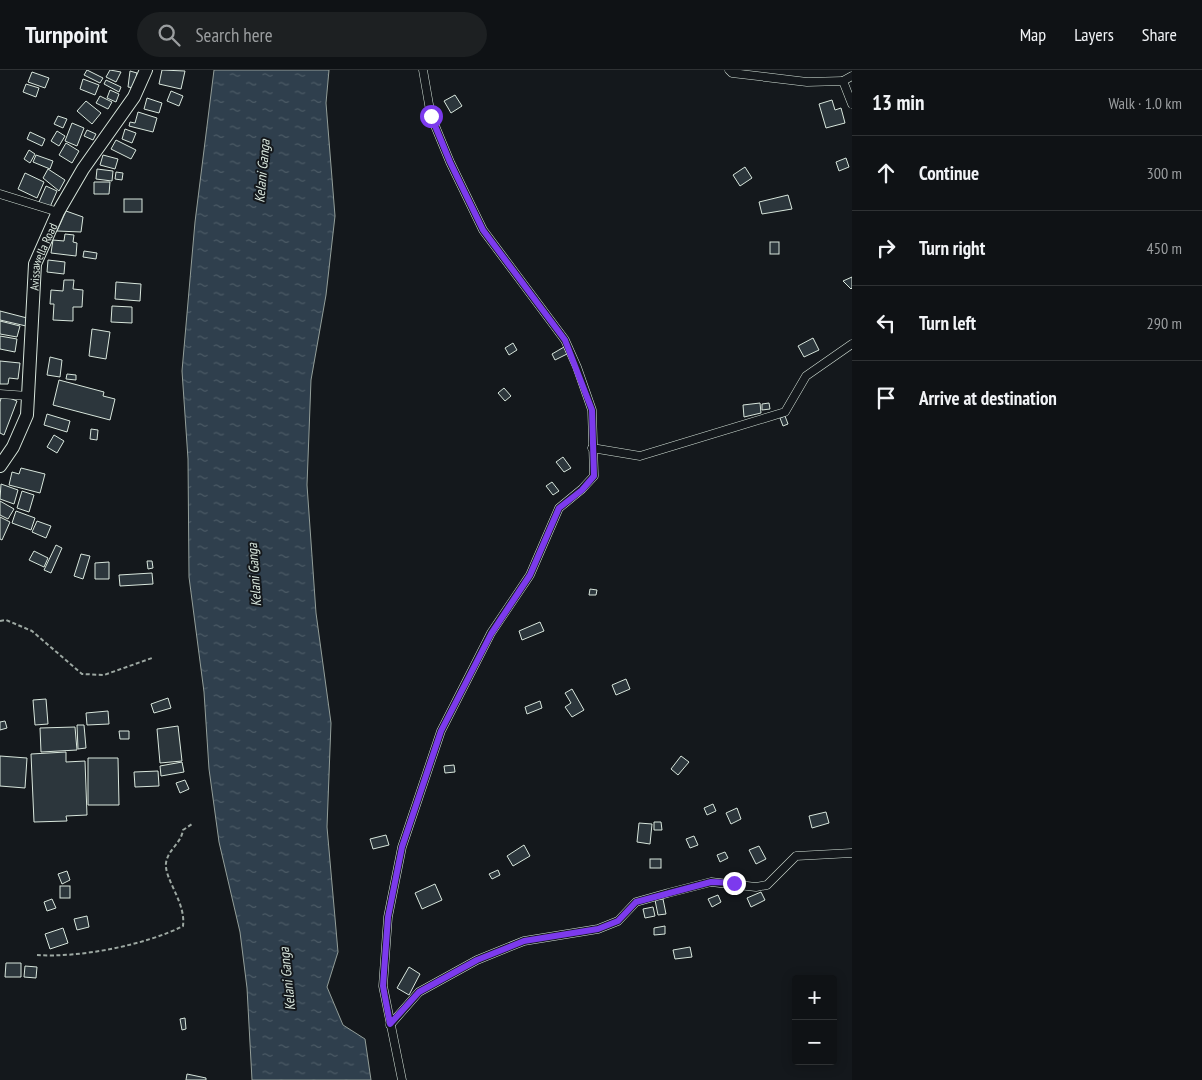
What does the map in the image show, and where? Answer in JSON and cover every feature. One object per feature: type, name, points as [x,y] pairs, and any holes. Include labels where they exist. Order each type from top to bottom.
[{"type":"main road","name":"Avissawella Road","points":[[0,466],[14,447],[27,415],[36,264],[58,212],[83,169],[134,97],[146,70]]},
{"type":"street","points":[[402,1080],[383,986],[388,917],[402,847],[441,731],[491,634],[530,575],[559,508],[582,490],[594,476],[592,410],[565,340],[483,230],[450,162],[431,116],[422,70]]},
{"type":"street","points":[[729,70],[732,73],[807,82],[843,81],[852,76]]},
{"type":"street","points":[[843,81],[852,104]]},
{"type":"street","points":[[0,194],[58,212]]},
{"type":"street","points":[[592,448],[640,456],[785,412],[806,376],[852,344]]},
{"type":"street","points":[[0,394],[28,396]]},
{"type":"street","points":[[390,1024],[419,992],[477,960],[524,941],[598,929],[618,921],[636,902],[711,882],[756,887],[767,885],[796,856],[852,853]]},
{"type":"path","points":[[0,621],[6,620],[32,631],[82,674],[104,675],[152,658]]},
{"type":"path","points":[[37,955],[54,956],[129,945],[162,937],[183,926],[185,914],[166,865],[169,853],[182,839],[183,830],[192,824]]},
{"type":"water","name":"Kelani Ganga","points":[[214,70],[329,70],[326,103],[335,216],[326,295],[311,380],[307,485],[316,613],[331,723],[327,827],[338,952],[327,987],[343,1025],[365,1039],[371,1080],[252,1080],[247,988],[240,932],[219,842],[209,769],[204,692],[189,577],[188,459],[182,371],[195,222]]},
{"type":"building","points":[[87,70],[103,78],[100,83],[84,75]]},
{"type":"building","points":[[110,70],[121,72],[116,82],[106,77]]},
{"type":"building","points":[[162,70],[185,71],[181,89],[159,84]]},
{"type":"building","points":[[130,71],[137,73],[134,88],[128,87]]},
{"type":"building","points":[[32,72],[49,78],[45,88],[28,82]]},
{"type":"building","points":[[83,79],[99,85],[95,95],[80,89]]},
{"type":"building","points":[[106,80],[121,87],[119,92],[104,84]]},
{"type":"building","points":[[26,84],[39,88],[36,97],[23,92]]},
{"type":"building","points":[[110,90],[119,94],[116,102],[107,98]]},
{"type":"building","points":[[171,91],[183,96],[179,106],[167,101]]},
{"type":"building","points":[[455,95],[462,106],[451,113],[444,101]]},
{"type":"building","points":[[100,96],[112,102],[108,109],[96,103]]},
{"type":"building","points":[[147,98],[162,103],[159,113],[144,109]]},
{"type":"building","points":[[832,100],[835,110],[841,108],[845,123],[826,128],[819,104]]},
{"type":"building","points":[[86,101],[101,113],[92,124],[77,111]]},
{"type":"building","points":[[138,112],[157,118],[153,132],[129,126],[130,122],[135,123]]},
{"type":"building","points":[[58,116],[67,119],[63,128],[54,124]]},
{"type":"building","points":[[72,123],[84,128],[77,146],[65,141]]},
{"type":"building","points":[[125,129],[136,133],[132,143],[122,139]]},
{"type":"building","points":[[87,130],[96,134],[93,140],[84,136]]},
{"type":"building","points":[[57,131],[65,136],[59,146],[51,141]]},
{"type":"building","points":[[30,132],[45,139],[42,146],[27,139]]},
{"type":"building","points":[[116,140],[136,150],[131,159],[111,149]]},
{"type":"building","points":[[66,143],[79,151],[72,163],[59,155]]},
{"type":"building","points":[[29,150],[35,154],[30,163],[24,159]]},
{"type":"building","points":[[36,155],[53,161],[50,169],[33,162]]},
{"type":"building","points":[[103,155],[118,159],[115,169],[100,165]]},
{"type":"building","points":[[846,158],[849,167],[839,171],[836,162]]},
{"type":"building","points":[[745,167],[752,178],[740,186],[733,175]]},
{"type":"building","points":[[48,169],[65,180],[59,191],[43,178]]},
{"type":"building","points":[[97,169],[113,171],[112,181],[96,179]]},
{"type":"building","points":[[116,172],[123,173],[122,180],[115,179]]},
{"type":"building","points":[[25,173],[44,182],[37,198],[18,189]]},
{"type":"building","points":[[94,182],[110,182],[109,194],[94,194]]},
{"type":"building","points":[[46,186],[57,191],[50,207],[39,202]]},
{"type":"building","points":[[788,195],[792,209],[762,214],[759,202]]},
{"type":"building","points":[[124,199],[142,199],[142,212],[124,212]]},
{"type":"building","points":[[66,211],[83,217],[81,232],[57,231]]},
{"type":"building","points":[[65,234],[74,235],[73,242],[77,243],[76,256],[51,253],[53,240],[64,241]]},
{"type":"building","points":[[770,242],[779,242],[779,254],[770,254]]},
{"type":"building","points":[[84,251],[97,253],[96,259],[83,257]]},
{"type":"building","points":[[48,260],[65,262],[64,274],[47,272]]},
{"type":"building","points":[[852,277],[852,288],[851,289],[843,281]]},
{"type":"building","points":[[64,280],[74,280],[73,289],[83,290],[82,307],[73,307],[73,321],[53,320],[54,304],[50,304],[51,290],[63,291]]},
{"type":"building","points":[[116,282],[141,284],[140,301],[115,299]]},
{"type":"building","points":[[112,306],[132,307],[132,323],[111,322]]},
{"type":"building","points":[[0,311],[27,318],[26,326],[0,320]]},
{"type":"building","points":[[0,321],[20,326],[17,337],[0,334]]},
{"type":"building","points":[[92,329],[110,332],[106,359],[89,356]]},
{"type":"building","points":[[0,336],[17,339],[15,352],[0,349]]},
{"type":"building","points":[[813,338],[819,350],[804,357],[798,346]]},
{"type":"building","points":[[513,343],[517,350],[509,355],[505,348]]},
{"type":"building","points":[[564,347],[567,354],[555,360],[552,354]]},
{"type":"building","points":[[50,357],[62,360],[60,377],[47,375]]},
{"type":"building","points":[[0,361],[20,363],[18,379],[9,378],[8,384],[0,384]]},
{"type":"building","points":[[67,374],[76,375],[76,380],[66,379]]},
{"type":"building","points":[[59,380],[104,392],[103,396],[115,399],[110,420],[53,405]]},
{"type":"building","points":[[504,388],[511,396],[505,401],[498,393]]},
{"type":"building","points":[[2,395],[17,401],[4,435],[0,433],[0,402]]},
{"type":"building","points":[[760,403],[761,413],[744,417],[743,405]]},
{"type":"building","points":[[769,403],[770,409],[762,410],[762,404]]},
{"type":"building","points":[[47,414],[70,421],[67,432],[44,425]]},
{"type":"building","points":[[785,416],[788,424],[783,426],[780,418]]},
{"type":"building","points":[[91,429],[98,430],[97,440],[90,439]]},
{"type":"building","points":[[54,435],[64,441],[57,453],[47,447]]},
{"type":"building","points":[[563,457],[571,468],[564,472],[556,462]]},
{"type":"building","points":[[21,468],[45,474],[40,493],[9,485],[12,472],[19,474]]},
{"type":"building","points":[[552,482],[559,491],[553,495],[546,486]]},
{"type":"building","points":[[1,484],[18,490],[14,504],[0,499]]},
{"type":"building","points":[[22,491],[34,495],[29,512],[17,508]]},
{"type":"building","points":[[0,501],[14,509],[8,519],[0,515]]},
{"type":"building","points":[[16,511],[35,518],[31,530],[12,523]]},
{"type":"building","points":[[0,517],[10,522],[2,540],[0,539]]},
{"type":"building","points":[[37,521],[51,526],[46,538],[32,532]]},
{"type":"building","points":[[56,545],[62,548],[51,573],[44,570]]},
{"type":"building","points":[[34,551],[48,558],[44,567],[29,560]]},
{"type":"building","points":[[81,554],[90,556],[83,579],[74,576]]},
{"type":"building","points":[[147,561],[152,561],[153,568],[148,569]]},
{"type":"building","points":[[109,562],[109,579],[95,579],[95,563]]},
{"type":"building","points":[[152,573],[153,584],[120,586],[119,575]]},
{"type":"building","points":[[590,589],[597,590],[596,595],[589,595]]},
{"type":"building","points":[[540,622],[544,631],[522,640],[519,631]]},
{"type":"building","points":[[626,679],[630,689],[616,695],[612,685]]},
{"type":"building","points":[[572,689],[584,710],[572,717],[565,707],[571,703],[565,693]]},
{"type":"building","points":[[168,698],[171,708],[154,713],[151,704]]},
{"type":"building","points":[[46,699],[48,724],[35,725],[33,700]]},
{"type":"building","points":[[540,701],[542,708],[527,714],[525,707]]},
{"type":"building","points":[[108,711],[109,724],[87,725],[86,713]]},
{"type":"building","points":[[5,721],[7,728],[0,730],[0,722]]},
{"type":"building","points":[[77,725],[84,725],[86,748],[78,749]]},
{"type":"building","points":[[178,726],[182,761],[160,763],[157,729]]},
{"type":"building","points":[[75,727],[77,750],[41,752],[40,728]]},
{"type":"building","points":[[119,731],[129,731],[129,739],[120,739]]},
{"type":"building","points":[[66,752],[66,762],[85,761],[87,815],[66,816],[67,821],[34,822],[31,754]]},
{"type":"building","points":[[0,756],[27,758],[25,788],[0,786]]},
{"type":"building","points":[[681,756],[689,762],[678,775],[671,769]]},
{"type":"building","points":[[88,758],[118,758],[119,805],[88,805]]},
{"type":"building","points":[[182,762],[184,772],[161,776],[160,766]]},
{"type":"building","points":[[454,765],[455,772],[445,773],[444,766]]},
{"type":"building","points":[[158,771],[159,786],[135,787],[134,772]]},
{"type":"building","points":[[185,780],[189,789],[180,793],[176,783]]},
{"type":"building","points":[[713,804],[716,811],[707,815],[704,808]]},
{"type":"building","points":[[737,808],[741,819],[731,824],[726,813]]},
{"type":"building","points":[[826,812],[829,823],[812,828],[809,816]]},
{"type":"building","points":[[654,822],[661,822],[662,830],[654,830]]},
{"type":"building","points":[[639,823],[652,824],[650,844],[637,842]]},
{"type":"building","points":[[386,835],[389,845],[373,849],[370,839]]},
{"type":"building","points":[[694,836],[698,845],[690,848],[686,839]]},
{"type":"building","points":[[524,845],[530,856],[513,866],[507,856]]},
{"type":"building","points":[[759,846],[766,859],[756,864],[749,850]]},
{"type":"building","points":[[725,852],[728,858],[720,862],[717,855]]},
{"type":"building","points":[[650,859],[661,859],[661,868],[650,868]]},
{"type":"building","points":[[498,870],[500,875],[492,879],[489,874]]},
{"type":"building","points":[[67,871],[70,880],[62,884],[58,874]]},
{"type":"building","points":[[435,884],[442,900],[422,909],[415,893]]},
{"type":"building","points":[[60,886],[70,886],[70,898],[60,898]]},
{"type":"building","points":[[761,892],[765,900],[751,907],[747,898]]},
{"type":"building","points":[[718,895],[721,902],[712,907],[708,899]]},
{"type":"building","points":[[52,899],[56,908],[47,911],[44,902]]},
{"type":"building","points":[[663,899],[666,914],[658,915],[655,900]]},
{"type":"building","points":[[653,907],[655,916],[645,918],[643,909]]},
{"type":"building","points":[[87,916],[89,927],[77,930],[74,919]]},
{"type":"building","points":[[665,926],[665,934],[654,935],[654,928]]},
{"type":"building","points":[[63,928],[68,943],[50,949],[45,934]]},
{"type":"building","points":[[690,947],[692,957],[675,959],[673,950]]},
{"type":"building","points":[[6,963],[21,963],[21,977],[5,977]]},
{"type":"building","points":[[25,966],[37,967],[36,978],[24,977]]},
{"type":"building","points":[[409,967],[420,974],[409,995],[397,988]]},
{"type":"building","points":[[185,1018],[186,1029],[182,1030],[180,1019]]},
{"type":"building","points":[[187,1074],[206,1078],[206,1080],[186,1080]]},
{"type":"route","points":[[431,116],[450,162],[483,230],[565,340],[592,410],[594,476],[582,490],[559,508],[530,575],[491,634],[441,731],[402,847],[388,917],[383,986],[390,1024],[419,992],[477,960],[524,941],[598,929],[618,921],[636,902],[711,882],[734,883]]}]
